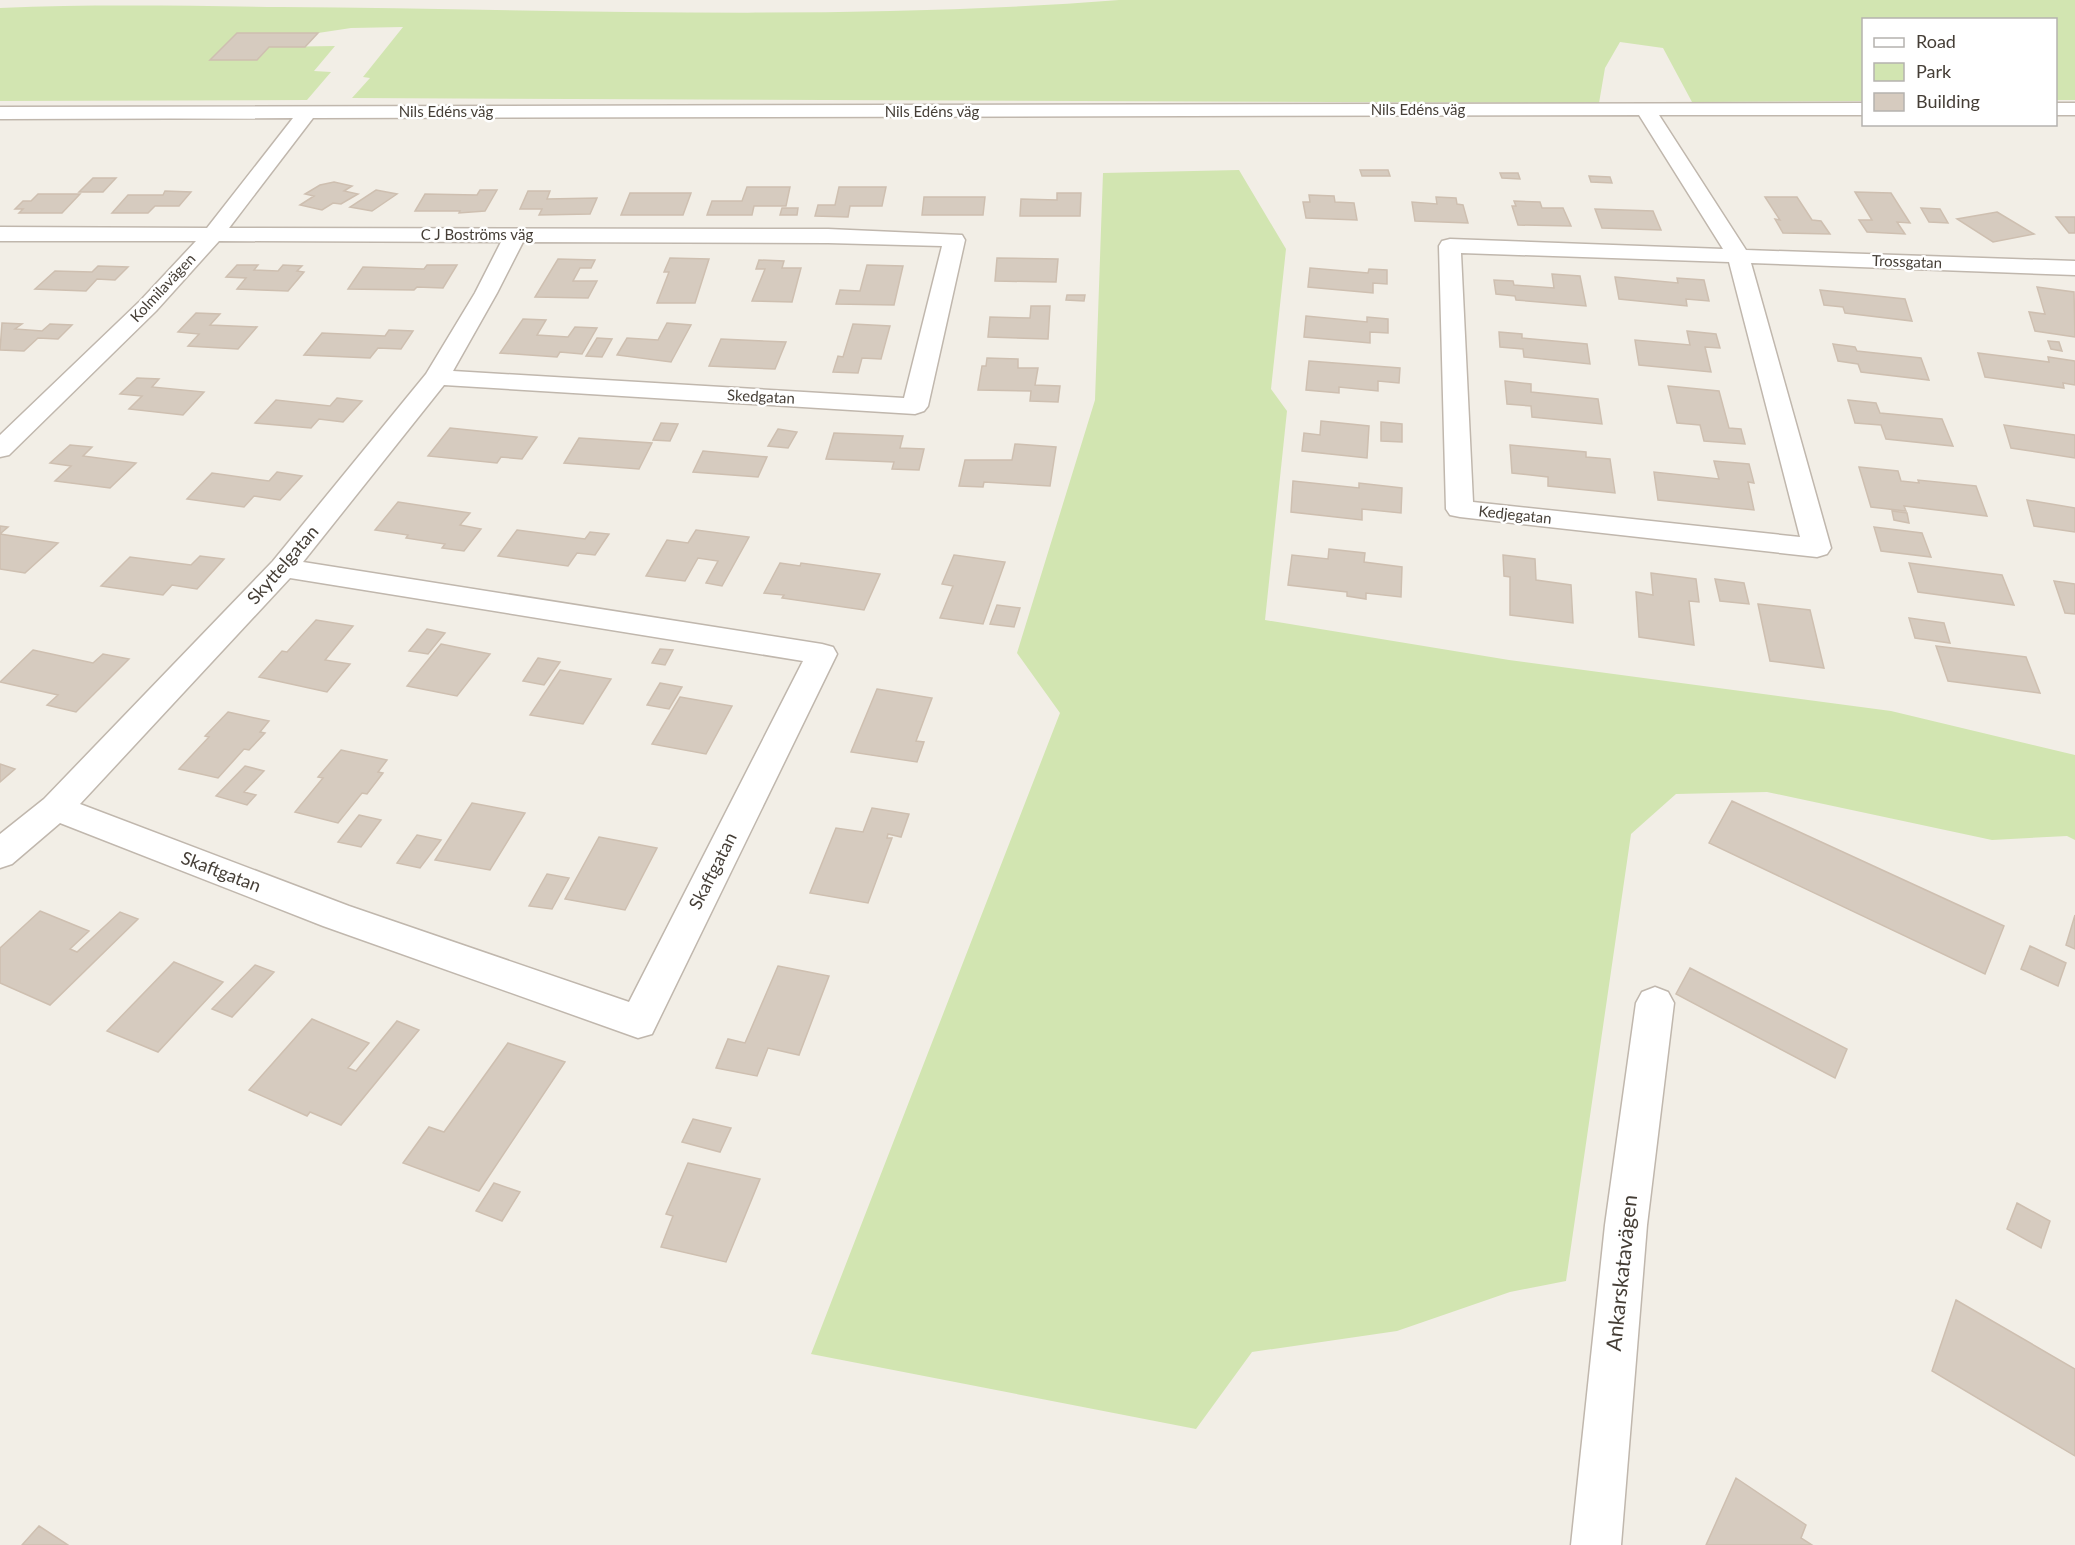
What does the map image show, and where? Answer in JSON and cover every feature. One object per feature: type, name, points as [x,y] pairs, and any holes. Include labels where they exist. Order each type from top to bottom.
[{"type":"street","name":"Nils Edéns väg","points":[[0,112],[1862,109]]},
{"type":"street","points":[[2057,109],[2075,109]]},
{"type":"street","name":"Kedjegatan","points":[[1645,110],[1738,255],[1817,548],[1460,509],[1450,246],[1738,255]]},
{"type":"street","name":"Kolmilavägen","points":[[0,449],[148,306],[213,235],[308,112]]},
{"type":"street","name":"C J Boströms väg","points":[[0,234],[817,236],[954,240]]},
{"type":"street","name":"Skyttelgatan","points":[[0,854],[56,808],[282,568],[437,377],[486,293],[515,235]]},
{"type":"street","name":"Skedgatan","points":[[437,377],[915,406],[954,240]]},
{"type":"street","name":"Trossgatan","points":[[1738,255],[2075,268]]},
{"type":"street","name":"Skaftgatan","points":[[56,808],[336,916],[638,1022],[822,654],[282,568]]},
{"type":"street","name":"Ankarskatavägen","points":[[1596,1545],[1626,1225],[1655,1003]]},
{"type":"green space","points":[[1119,0],[2075,0],[2075,100],[2057,100],[2057,18],[1862,18],[1862,101],[1692,102],[1663,48],[1620,42],[1605,68],[1599,103],[352,98],[370,78],[363,77],[403,27],[351,28],[318,33],[237,33],[211,60],[257,60],[269,47],[335,46],[314,71],[331,72],[307,100],[0,101],[0,8],[141,6],[805,12],[1014,7]]},
{"type":"green space","points":[[1239,170],[1286,249],[1271,389],[1287,411],[1265,620],[1509,660],[1891,711],[2075,755],[2075,840],[2067,836],[1992,840],[1767,792],[1676,794],[1631,834],[1566,1281],[1510,1292],[1397,1331],[1252,1352],[1196,1429],[811,1354],[1060,713],[1017,653],[1095,400],[1103,173]]},
{"type":"building","points":[[237,33],[318,33],[305,47],[269,47],[257,60],[210,60]]},
{"type":"building","points":[[1360,170],[1388,170],[1390,176],[1362,176]]},
{"type":"building","points":[[1500,173],[1518,173],[1520,179],[1502,178]]},
{"type":"building","points":[[1589,176],[1610,177],[1612,183],[1591,182]]},
{"type":"building","points":[[93,178],[116,178],[103,192],[79,192]]},
{"type":"building","points":[[334,182],[352,186],[344,191],[358,194],[341,204],[333,203],[322,210],[300,205],[314,196],[305,194],[320,185]]},
{"type":"building","points":[[747,187],[790,187],[786,206],[754,206],[752,215],[707,215],[712,201],[742,201]]},
{"type":"building","points":[[839,187],[886,187],[882,206],[850,206],[848,217],[815,216],[818,205],[835,205]]},
{"type":"building","points":[[376,190],[397,194],[372,211],[350,207]]},
{"type":"building","points":[[480,190],[497,190],[485,211],[459,213],[460,211],[415,211],[425,194],[477,195]]},
{"type":"building","points":[[165,191],[191,192],[179,206],[155,206],[148,213],[112,213],[128,195],[163,195]]},
{"type":"building","points":[[528,191],[550,191],[547,199],[597,198],[590,214],[539,215],[542,209],[520,209]]},
{"type":"building","points":[[1855,192],[1891,193],[1910,223],[1897,222],[1905,234],[1867,232],[1859,220],[1872,220]]},
{"type":"building","points":[[630,193],[691,193],[683,215],[621,215]]},
{"type":"building","points":[[1057,193],[1081,193],[1080,216],[1020,216],[1021,199],[1057,200]]},
{"type":"building","points":[[38,194],[80,194],[62,213],[19,213],[23,209],[15,209],[23,201],[31,201]]},
{"type":"building","points":[[1309,195],[1334,196],[1335,202],[1354,203],[1357,220],[1306,218],[1303,202],[1310,202]]},
{"type":"building","points":[[924,197],[985,197],[983,215],[922,215]]},
{"type":"building","points":[[1436,197],[1456,198],[1457,204],[1463,205],[1468,223],[1415,221],[1412,202],[1437,204]]},
{"type":"building","points":[[1765,197],[1797,197],[1812,220],[1821,221],[1830,234],[1783,233],[1775,219],[1780,220]]},
{"type":"building","points":[[1514,201],[1540,202],[1542,208],[1563,208],[1571,226],[1518,225],[1512,206],[1516,206]]},
{"type":"building","points":[[782,208],[798,208],[797,215],[780,215]]},
{"type":"building","points":[[1921,208],[1940,209],[1948,223],[1929,222]]},
{"type":"building","points":[[1595,209],[1653,211],[1661,230],[1602,228]]},
{"type":"building","points":[[1997,212],[2034,234],[1993,242],[1957,219]]},
{"type":"building","points":[[2056,217],[2075,217],[2075,233],[2069,233]]},
{"type":"building","points":[[670,258],[709,259],[695,303],[657,303],[669,272],[664,272]]},
{"type":"building","points":[[997,258],[1058,259],[1056,282],[995,281]]},
{"type":"building","points":[[558,259],[595,260],[591,268],[580,268],[573,281],[597,281],[588,298],[535,297]]},
{"type":"building","points":[[759,260],[784,261],[782,268],[801,268],[792,302],[752,301],[765,269],[756,269]]},
{"type":"building","points":[[237,265],[258,265],[254,270],[278,271],[283,265],[302,266],[297,271],[304,272],[288,291],[237,289],[246,278],[226,277]]},
{"type":"building","points":[[427,265],[457,265],[443,288],[348,289],[363,267],[424,269]]},
{"type":"building","points":[[867,265],[903,266],[894,305],[836,304],[840,290],[860,291]]},
{"type":"building","points":[[98,266],[128,267],[115,280],[97,279],[86,291],[35,289],[55,271],[92,272]]},
{"type":"building","points":[[1310,268],[1368,273],[1369,269],[1387,270],[1387,284],[1373,283],[1373,293],[1308,287]]},
{"type":"building","points":[[1552,274],[1580,276],[1586,306],[1516,300],[1515,296],[1496,294],[1494,280],[1513,281],[1514,285],[1554,288]]},
{"type":"building","points":[[1615,277],[1678,283],[1677,278],[1704,280],[1709,301],[1686,299],[1687,306],[1619,299]]},
{"type":"building","points":[[2037,287],[2074,292],[2075,337],[2035,331],[2029,312],[2045,314]]},
{"type":"building","points":[[1820,290],[1905,299],[1912,321],[1845,313],[1843,307],[1824,305]]},
{"type":"building","points":[[1067,295],[1085,295],[1084,301],[1066,300]]},
{"type":"building","points":[[1031,306],[1050,306],[1048,339],[988,337],[990,317],[1030,318]]},
{"type":"building","points":[[196,313],[220,314],[210,325],[257,327],[238,349],[188,346],[199,334],[178,332]]},
{"type":"building","points":[[1306,316],[1367,322],[1367,317],[1388,319],[1388,333],[1370,332],[1370,343],[1304,337]]},
{"type":"building","points":[[523,319],[546,320],[537,335],[568,337],[575,327],[597,328],[582,354],[560,352],[557,357],[500,353]]},
{"type":"building","points":[[2,323],[22,324],[15,329],[42,331],[50,324],[72,325],[58,339],[38,338],[24,351],[0,350]]},
{"type":"building","points":[[667,323],[691,325],[671,362],[617,355],[627,338],[658,340]]},
{"type":"building","points":[[853,324],[890,326],[881,359],[862,358],[858,373],[833,372],[838,356],[843,357]]},
{"type":"building","points":[[389,330],[413,331],[401,349],[378,348],[370,358],[304,355],[322,333],[385,336]]},
{"type":"building","points":[[1687,331],[1716,334],[1720,348],[1705,347],[1711,372],[1639,365],[1635,340],[1690,345]]},
{"type":"building","points":[[1499,332],[1522,334],[1522,338],[1587,344],[1590,364],[1524,357],[1523,349],[1500,347]]},
{"type":"building","points":[[597,338],[612,339],[602,357],[586,356]]},
{"type":"building","points":[[721,339],[786,342],[775,369],[709,366]]},
{"type":"building","points":[[2048,341],[2059,342],[2062,351],[2051,349]]},
{"type":"building","points":[[1833,344],[1855,347],[1857,351],[1921,358],[1929,380],[1861,372],[1858,364],[1838,361]]},
{"type":"building","points":[[1978,353],[2049,362],[2048,357],[2075,361],[2075,385],[2063,383],[2064,388],[1985,377]]},
{"type":"building","points":[[987,358],[1018,359],[1018,368],[1038,368],[1035,385],[1060,386],[1058,402],[1030,401],[1031,391],[978,390],[982,366],[986,366]]},
{"type":"building","points":[[1309,361],[1400,368],[1399,383],[1378,381],[1378,391],[1339,387],[1339,393],[1306,390]]},
{"type":"building","points":[[137,378],[159,379],[152,387],[204,392],[183,415],[129,409],[142,396],[120,394]]},
{"type":"building","points":[[1505,381],[1531,384],[1531,392],[1598,399],[1602,424],[1532,417],[1531,406],[1507,404]]},
{"type":"building","points":[[1668,386],[1719,391],[1729,428],[1741,429],[1745,444],[1704,441],[1700,425],[1677,423]]},
{"type":"building","points":[[337,398],[362,401],[343,422],[319,419],[311,428],[255,423],[276,400],[330,406]]},
{"type":"building","points":[[1848,400],[1876,403],[1880,413],[1942,419],[1953,446],[1886,439],[1881,425],[1855,423]]},
{"type":"building","points":[[1321,421],[1369,426],[1367,458],[1302,451],[1304,433],[1320,435]]},
{"type":"building","points":[[1381,422],[1402,424],[1402,442],[1381,441]]},
{"type":"building","points":[[661,423],[678,424],[670,441],[653,440]]},
{"type":"building","points":[[2004,425],[2075,435],[2075,458],[2011,448]]},
{"type":"building","points":[[450,428],[537,437],[522,459],[501,457],[497,463],[428,456]]},
{"type":"building","points":[[778,429],[797,432],[788,448],[768,446]]},
{"type":"building","points":[[834,433],[903,436],[900,448],[924,449],[919,470],[892,469],[894,462],[826,459]]},
{"type":"building","points":[[579,438],[652,443],[639,469],[564,463]]},
{"type":"building","points":[[1015,444],[1056,447],[1050,486],[984,482],[983,487],[959,486],[965,460],[1012,460]]},
{"type":"building","points":[[70,445],[92,447],[83,456],[136,463],[110,488],[55,481],[71,466],[50,463]]},
{"type":"building","points":[[1510,445],[1586,452],[1586,457],[1610,459],[1615,493],[1548,486],[1548,477],[1512,473]]},
{"type":"building","points":[[703,451],[767,457],[758,477],[693,472]]},
{"type":"building","points":[[1714,461],[1749,464],[1754,483],[1748,482],[1754,510],[1658,500],[1654,472],[1719,479]]},
{"type":"building","points":[[1859,467],[1898,471],[1901,481],[1919,483],[1918,480],[1976,486],[1987,516],[1904,506],[1906,511],[1871,507]]},
{"type":"building","points":[[277,472],[302,476],[280,500],[254,496],[244,507],[187,499],[212,473],[269,481]]},
{"type":"building","points":[[1293,481],[1359,488],[1359,483],[1402,488],[1401,513],[1362,509],[1362,520],[1291,512]]},
{"type":"building","points":[[2027,500],[2075,508],[2075,532],[2034,526]]},
{"type":"building","points":[[398,502],[470,513],[460,525],[481,529],[464,551],[442,548],[445,544],[406,538],[408,535],[375,530]]},
{"type":"building","points":[[1892,511],[1907,513],[1909,523],[1894,520]]},
{"type":"building","points":[[0,526],[8,527],[0,534]]},
{"type":"building","points":[[1874,527],[1922,533],[1931,557],[1881,551]]},
{"type":"building","points":[[517,530],[585,539],[590,532],[609,534],[595,555],[577,553],[568,566],[498,556]]},
{"type":"building","points":[[696,530],[749,537],[722,586],[706,583],[718,561],[698,558],[685,581],[646,576],[667,540],[688,543]]},
{"type":"building","points":[[0,534],[58,543],[25,573],[0,569]]},
{"type":"building","points":[[1329,549],[1365,553],[1364,562],[1402,567],[1401,597],[1366,593],[1366,599],[1347,596],[1347,592],[1288,585],[1292,555],[1328,559]]},
{"type":"building","points":[[954,555],[1005,562],[983,624],[940,618],[953,586],[942,584]]},
{"type":"building","points":[[1503,555],[1535,559],[1536,580],[1571,585],[1573,623],[1510,615],[1510,577],[1504,576]]},
{"type":"building","points":[[200,556],[224,559],[197,589],[172,585],[163,595],[101,586],[130,557],[191,565]]},
{"type":"building","points":[[780,563],[800,566],[801,563],[880,574],[864,610],[782,598],[784,595],[764,593]]},
{"type":"building","points":[[1909,563],[2002,575],[2014,605],[1918,592]]},
{"type":"building","points":[[1651,573],[1696,579],[1699,602],[1689,601],[1694,645],[1639,637],[1636,592],[1653,595]]},
{"type":"building","points":[[1715,579],[1744,583],[1749,604],[1720,601]]},
{"type":"building","points":[[2054,581],[2075,584],[2075,614],[2065,613]]},
{"type":"building","points":[[1758,604],[1810,610],[1824,668],[1770,661]]},
{"type":"building","points":[[997,605],[1020,608],[1014,627],[990,624]]},
{"type":"building","points":[[1909,618],[1944,623],[1950,643],[1915,638]]},
{"type":"building","points":[[316,620],[353,626],[325,660],[350,664],[327,692],[259,677],[282,651],[287,652]]},
{"type":"building","points":[[427,629],[445,633],[428,654],[409,651]]},
{"type":"building","points":[[441,644],[490,654],[457,696],[407,686]]},
{"type":"building","points":[[1936,646],[2026,657],[2040,693],[1948,681]]},
{"type":"building","points":[[660,649],[673,650],[665,665],[652,663]]},
{"type":"building","points":[[33,650],[93,663],[103,654],[129,659],[76,712],[47,705],[58,695],[0,682]]},
{"type":"building","points":[[538,658],[560,662],[544,685],[523,681]]},
{"type":"building","points":[[560,670],[611,679],[583,724],[530,715]]},
{"type":"building","points":[[660,683],[682,687],[669,709],[647,705]]},
{"type":"building","points":[[877,689],[932,698],[916,741],[924,742],[917,762],[851,752]]},
{"type":"building","points":[[680,697],[732,706],[706,754],[652,744]]},
{"type":"building","points":[[228,712],[269,721],[260,732],[265,733],[249,750],[244,749],[218,778],[179,769],[209,737],[205,736]]},
{"type":"building","points":[[341,750],[387,760],[378,772],[383,773],[367,794],[362,793],[338,823],[295,812],[323,778],[318,777]]},
{"type":"building","points":[[0,764],[15,769],[0,782]]},
{"type":"building","points":[[245,766],[264,771],[244,792],[256,795],[247,805],[216,796]]},
{"type":"building","points":[[1732,801],[2004,926],[1985,974],[1709,843]]},
{"type":"building","points":[[472,803],[525,813],[490,870],[435,860]]},
{"type":"building","points":[[872,808],[909,814],[901,837],[888,834],[887,838],[892,838],[868,903],[810,893],[836,828],[863,832]]},
{"type":"building","points":[[359,815],[381,820],[361,847],[338,842]]},
{"type":"building","points":[[417,835],[441,840],[420,868],[397,863]]},
{"type":"building","points":[[599,837],[657,848],[625,910],[565,899]]},
{"type":"building","points":[[547,874],[569,878],[552,909],[529,906]]},
{"type":"building","points":[[40,911],[89,931],[70,949],[77,952],[120,912],[138,919],[50,1005],[0,983],[0,948]]},
{"type":"building","points":[[2075,915],[2075,949],[2066,945]]},
{"type":"building","points":[[2030,946],[2066,963],[2058,986],[2021,969]]},
{"type":"building","points":[[174,962],[223,982],[158,1052],[107,1031]]},
{"type":"building","points":[[255,965],[274,972],[232,1017],[212,1009]]},
{"type":"building","points":[[778,966],[829,976],[799,1055],[768,1048],[757,1076],[716,1068],[728,1039],[745,1043]]},
{"type":"building","points":[[1690,968],[1847,1049],[1835,1078],[1676,994]]},
{"type":"building","points":[[312,1019],[369,1043],[348,1068],[356,1071],[397,1021],[419,1030],[341,1125],[310,1112],[307,1116],[249,1090]]},
{"type":"building","points":[[508,1043],[565,1062],[479,1191],[403,1163],[429,1127],[444,1132]]},
{"type":"building","points":[[693,1119],[731,1128],[720,1152],[682,1142]]},
{"type":"building","points":[[688,1163],[760,1179],[726,1262],[661,1247],[673,1216],[666,1214]]},
{"type":"building","points":[[494,1183],[520,1192],[502,1221],[476,1211]]},
{"type":"building","points":[[2017,1203],[2050,1221],[2041,1248],[2007,1229]]},
{"type":"building","points":[[1956,1300],[2075,1369],[2075,1456],[1932,1371]]},
{"type":"building","points":[[1736,1478],[1806,1525],[1801,1538],[1812,1545],[1706,1545]]},
{"type":"building","points":[[39,1526],[68,1545],[22,1545]]}]
